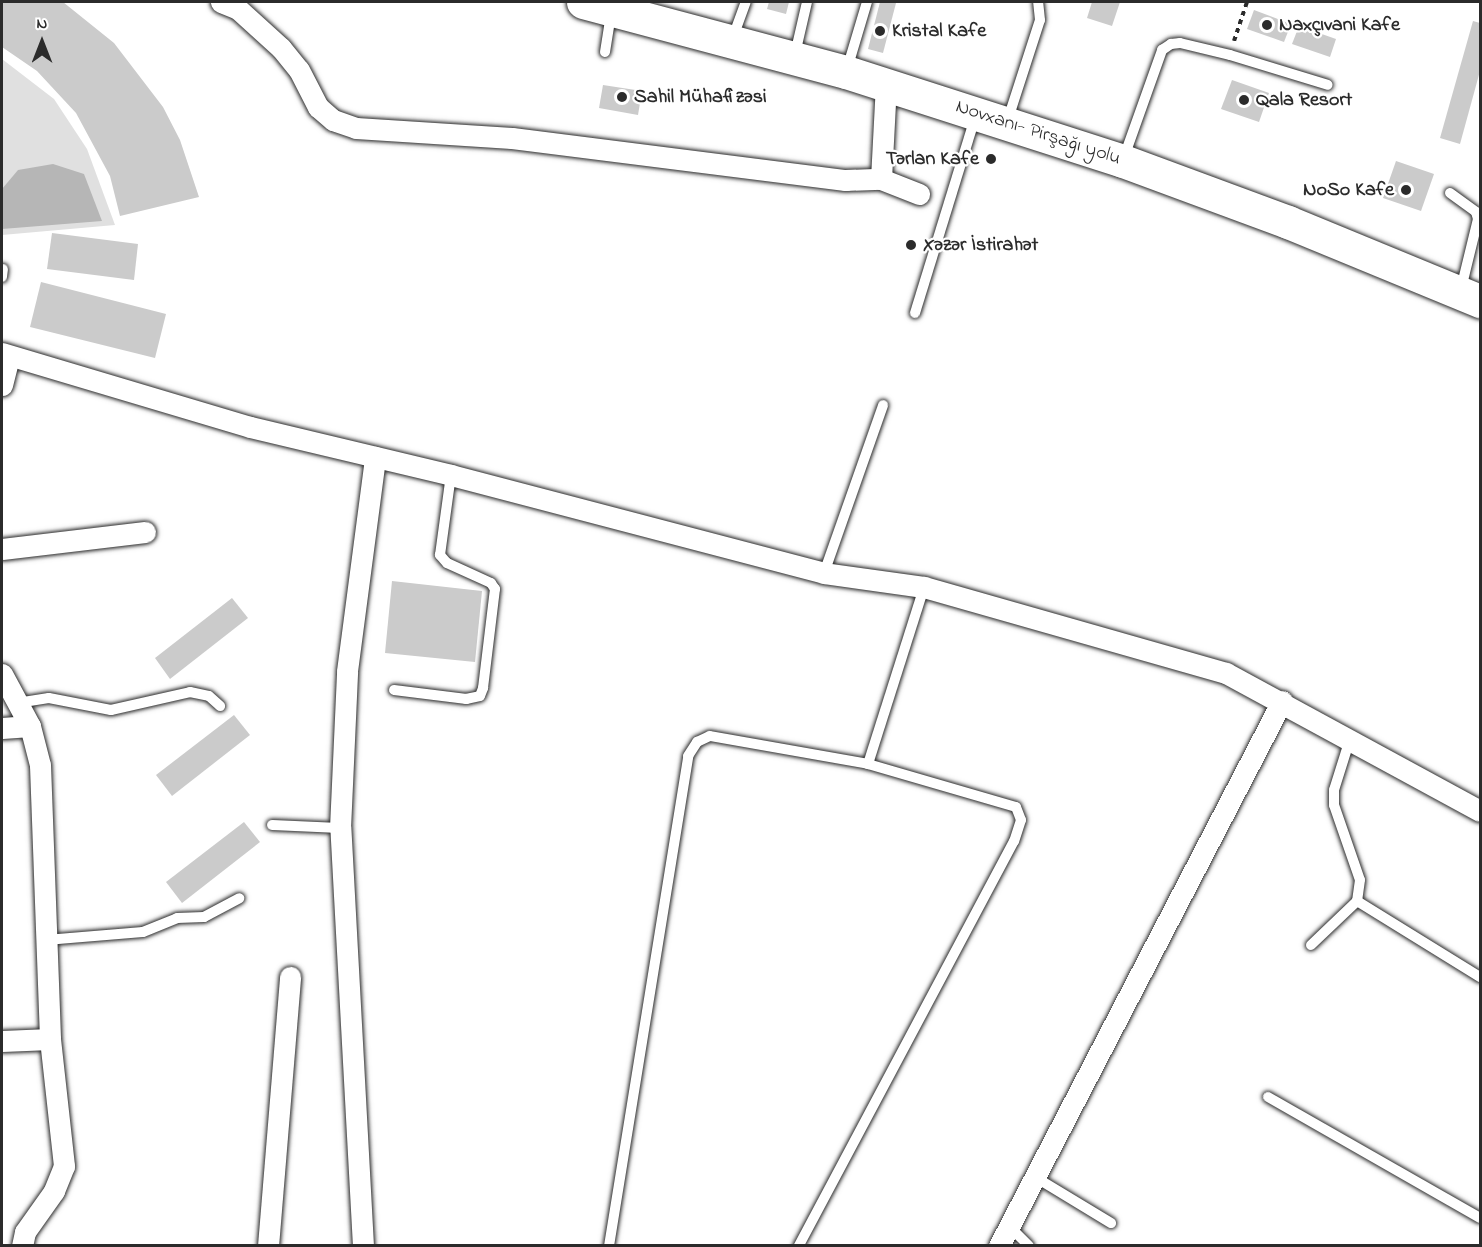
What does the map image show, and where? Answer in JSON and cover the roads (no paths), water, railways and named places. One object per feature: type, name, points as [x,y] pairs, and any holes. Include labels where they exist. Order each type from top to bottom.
[{"type":"main road","name":"Novxanı- Pirşağı yolu","points":[[609,5],[886,84],[1123,160],[1255,208],[1470,296]]},
{"type":"street","points":[[221,2],[238,9],[281,48],[299,70],[318,107],[333,120],[356,128],[512,138],[845,180],[881,179],[919,194]]},
{"type":"street","points":[[881,179],[886,84]]},
{"type":"street","points":[[2,385],[5,354],[212,418],[451,475],[824,573],[924,587],[1226,673],[1282,701],[1480,811]]},
{"type":"street","points":[[363,1245],[340,828],[347,671],[375,457]]},
{"type":"street","points":[[2,549],[145,532]]},
{"type":"street","points":[[2,679],[30,726],[40,765],[44,823],[50,1039],[64,1166],[54,1191],[25,1232],[22,1245]]},
{"type":"street","points":[[999,1245],[1282,701]]},
{"type":"street","points":[[2,728],[30,726]]},
{"type":"street","points":[[268,1245],[290,977]]},
{"type":"street","points":[[2,1041],[50,1039]]},
{"type":"lane","points":[[732,40],[746,2]]},
{"type":"lane","points":[[794,57],[807,2]]},
{"type":"lane","points":[[846,72],[867,2]]},
{"type":"lane","points":[[915,313],[992,117],[1040,20],[1038,2]]},
{"type":"lane","points":[[605,52],[609,5]]},
{"type":"lane","points":[[1123,160],[1162,50],[1180,43],[1328,85]]},
{"type":"lane","points":[[1450,193],[1476,212],[1478,219],[1470,296]]},
{"type":"lane","points":[[824,573],[883,405]]},
{"type":"lane","points":[[394,690],[466,699],[480,696],[483,688],[495,589],[491,583],[447,563],[440,555],[451,475]]},
{"type":"lane","points":[[868,764],[924,587]]},
{"type":"lane","points":[[18,703],[49,698],[111,710],[190,692],[209,696],[219,706]]},
{"type":"lane","points":[[609,1245],[688,756],[697,742],[710,736],[868,764],[1016,807],[1021,820],[1014,841],[799,1245]]},
{"type":"lane","points":[[1311,945],[1357,901],[1360,880],[1334,805],[1334,790],[1350,739]]},
{"type":"lane","points":[[272,825],[340,828]]},
{"type":"lane","points":[[46,940],[143,932],[177,918],[204,917],[239,898]]},
{"type":"lane","points":[[1357,901],[1480,977]]},
{"type":"lane","points":[[1268,1097],[1480,1218]]},
{"type":"lane","points":[[1035,1177],[1112,1223]]},
{"type":"lane","points":[[1009,1226],[1029,1245]]},
{"type":"place","name":"Naxçıvani Kafe","points":[[1267,25]]},
{"type":"place","name":"Kristal Kafe","points":[[880,31]]},
{"type":"place","name":"Sahil Mühafizəsi","points":[[622,97]]},
{"type":"place","name":"Qala Resort","points":[[1244,100]]},
{"type":"place","name":"Tərlan Kafe","points":[[991,159]]},
{"type":"place","name":"NoSo Kafe","points":[[1406,190]]},
{"type":"place","name":"Xəzər İstirahət","points":[[911,245]]}]
